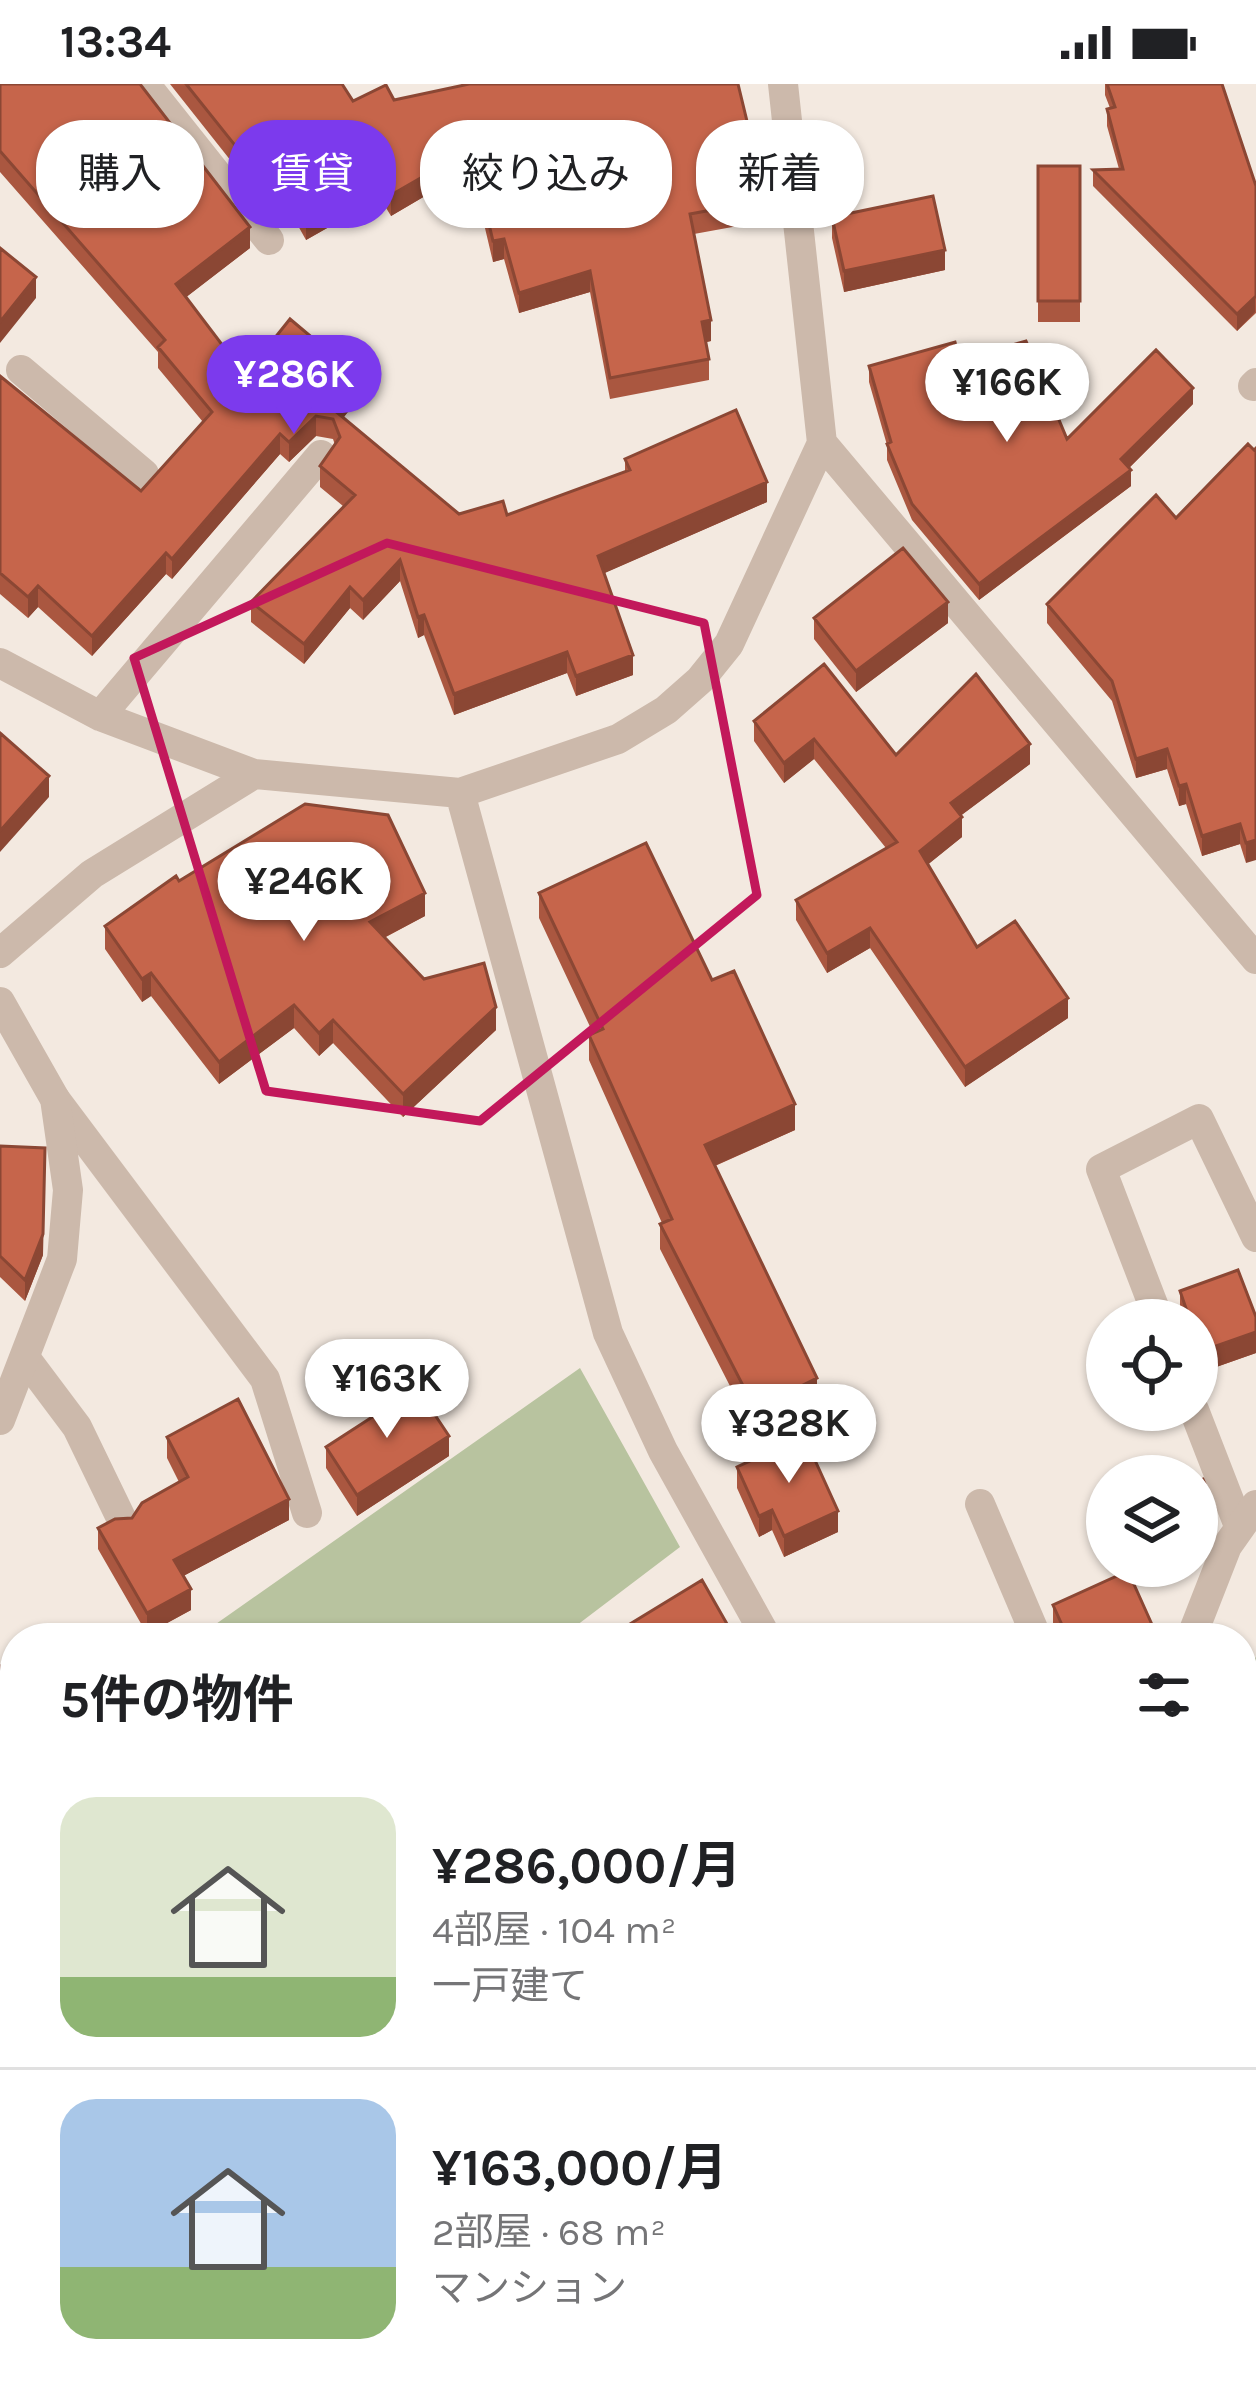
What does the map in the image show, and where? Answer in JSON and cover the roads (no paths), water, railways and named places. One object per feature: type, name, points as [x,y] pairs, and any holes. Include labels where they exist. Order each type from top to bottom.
[{"type":"street","points":[[145,84],[269,240]]},
{"type":"street","points":[[0,663],[100,716],[254,774],[460,793],[617,739],[666,710],[700,680],[758,590],[822,443],[783,84]]},
{"type":"street","points":[[22,370],[144,474]]},
{"type":"street","points":[[822,443],[1255,957]]},
{"type":"street","points":[[100,716],[321,455]]},
{"type":"street","points":[[0,953],[92,874],[254,774]]},
{"type":"street","points":[[460,793],[608,1333],[663,1451],[759,1623]]},
{"type":"street","points":[[0,1002],[55,1099],[265,1379],[307,1513]]},
{"type":"street","points":[[0,1420],[62,1259],[68,1190],[55,1099]]},
{"type":"street","points":[[1152,1299],[1102,1169],[1199,1119],[1256,1238]]},
{"type":"street","points":[[26,1359],[77,1427],[123,1522]]},
{"type":"street","points":[[1198,1623],[1247,1515],[1205,1431]]},
{"type":"street","points":[[980,1504],[1031,1623]]}]
